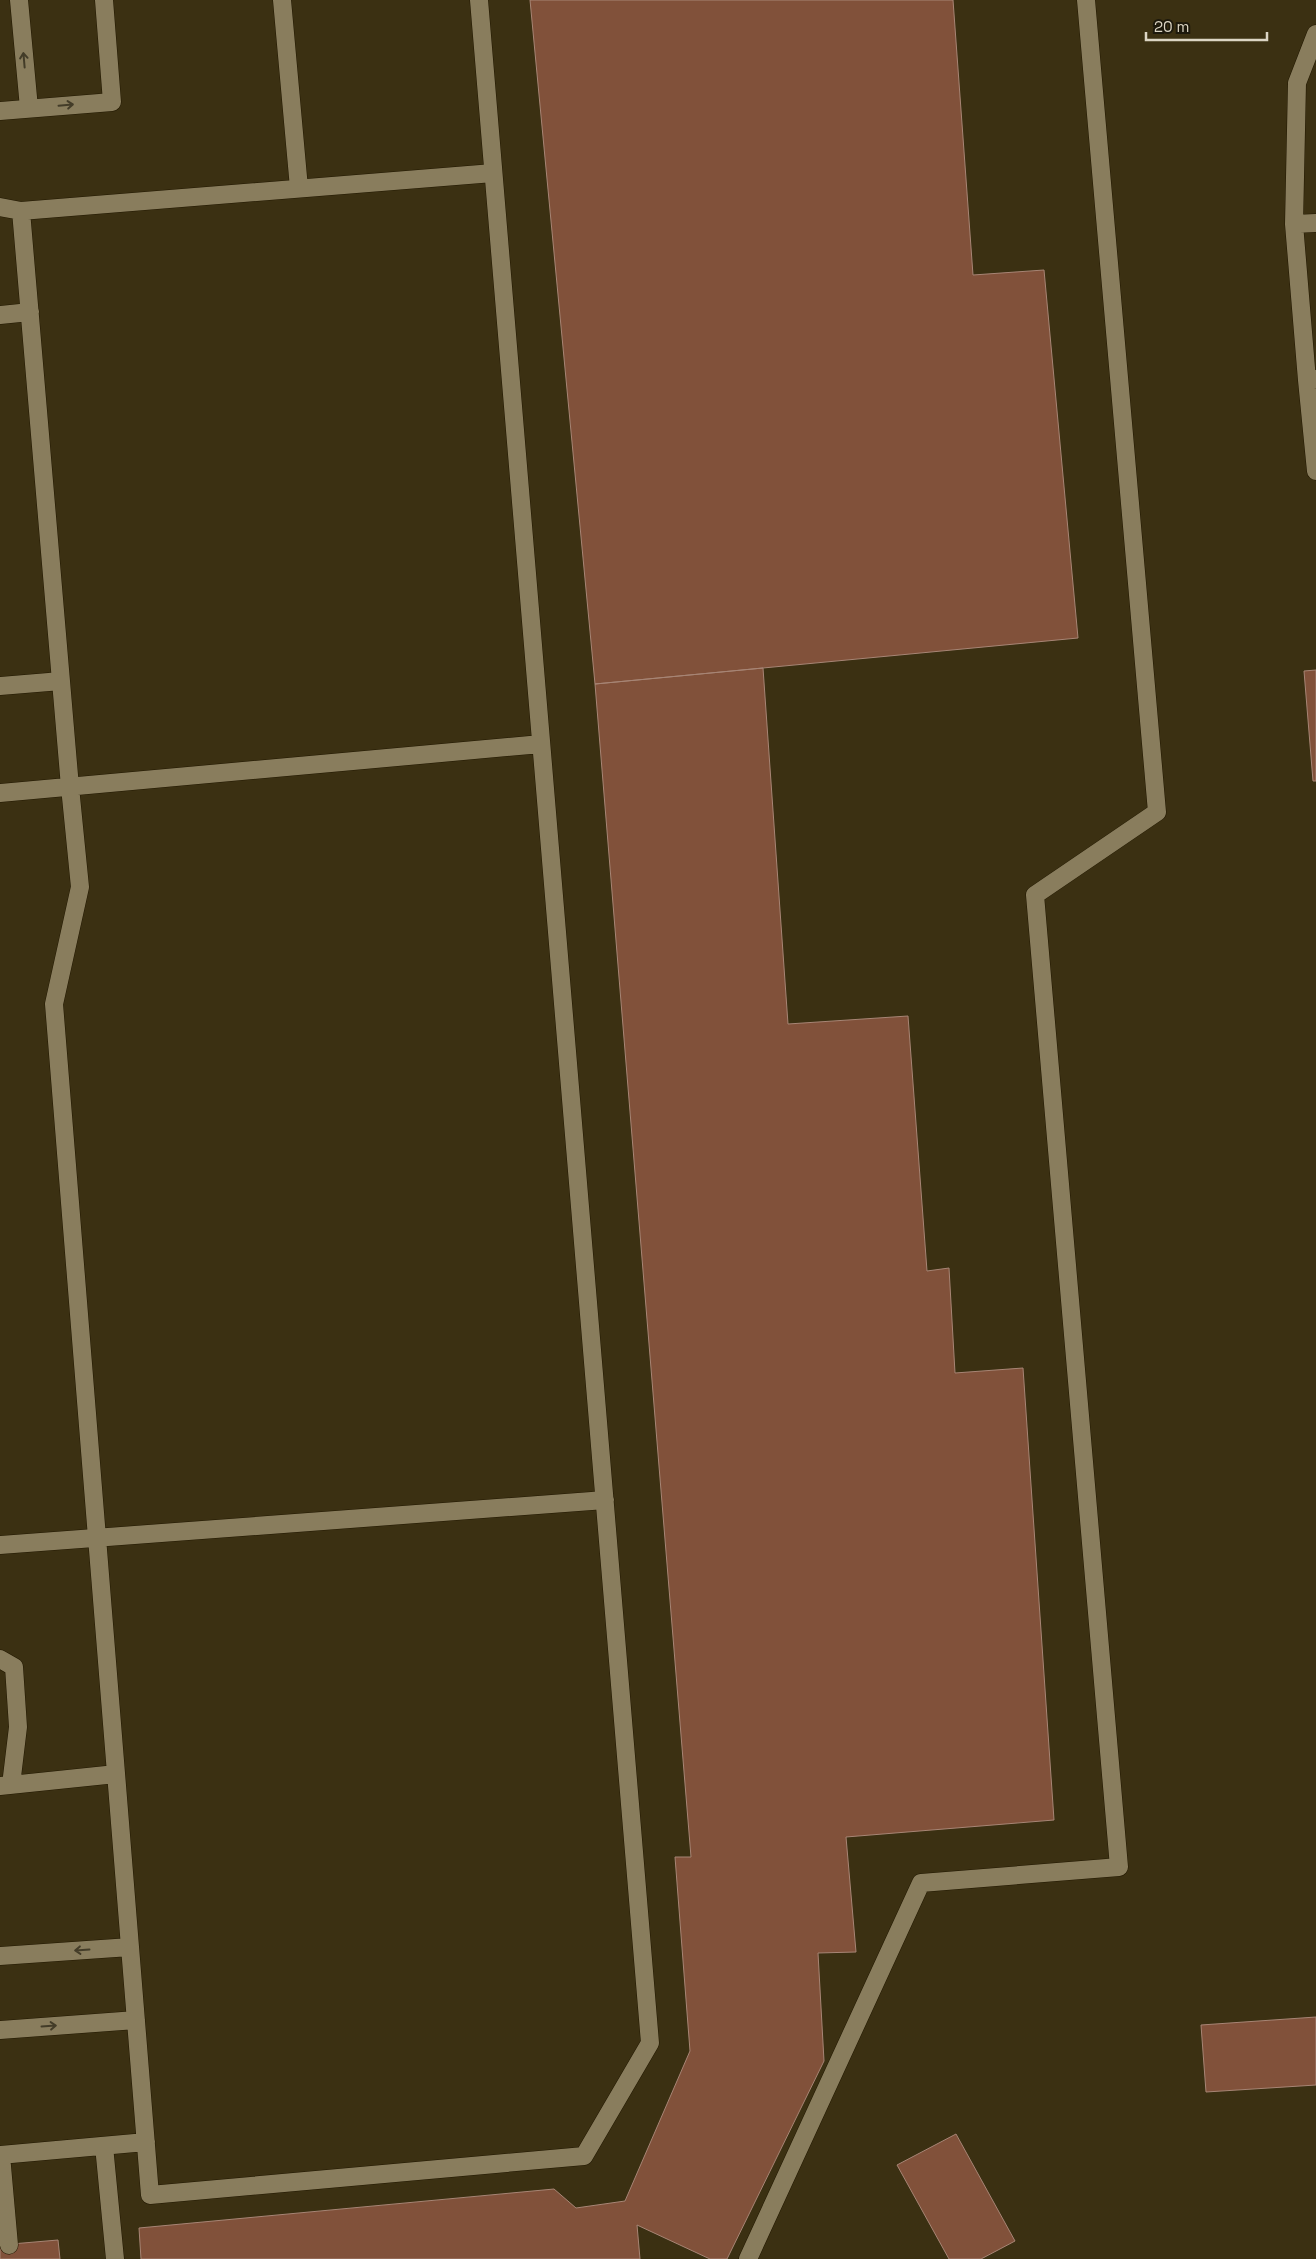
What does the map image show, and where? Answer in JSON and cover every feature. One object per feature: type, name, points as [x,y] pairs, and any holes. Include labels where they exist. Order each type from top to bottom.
[{"type":"lane","points":[[19,0],[29,108]]},
{"type":"lane","points":[[0,111],[112,102],[104,0]]},
{"type":"lane","points":[[282,0],[299,188]]},
{"type":"lane","points":[[21,211],[80,887],[54,1004],[150,2195],[584,2156],[650,2043],[479,0]]},
{"type":"lane","points":[[748,2259],[921,1883],[1119,1868],[1035,895],[1156,812],[1086,0]]},
{"type":"lane","points":[[1316,34],[1296,83],[1294,224],[1311,380],[1316,471]]},
{"type":"lane","points":[[0,206],[21,211],[493,173]]},
{"type":"lane","points":[[1294,224],[1316,223]]},
{"type":"lane","points":[[0,315],[30,312]]},
{"type":"lane","points":[[0,686],[61,681]]},
{"type":"lane","points":[[0,793],[542,744]]},
{"type":"lane","points":[[0,1545],[605,1500]]},
{"type":"lane","points":[[0,1659],[14,1667],[18,1727],[5,1786],[116,1774]]},
{"type":"lane","points":[[0,1956],[130,1946]]},
{"type":"lane","points":[[0,2030],[136,2020]]},
{"type":"lane","points":[[9,2244],[0,2155],[146,2142]]},
{"type":"lane","points":[[104,2146],[115,2259]]},
{"type":"building","points":[[530,0],[953,0],[973,275],[1044,270],[1078,638],[595,684]]},
{"type":"building","points":[[763,668],[788,1024],[908,1016],[927,1271],[949,1268],[955,1373],[1023,1368],[1054,1820],[846,1837],[856,1952],[818,1953],[824,2061],[727,2259],[710,2259],[637,2225],[640,2259],[141,2259],[139,2228],[554,2189],[576,2208],[625,2201],[690,2051],[675,1857],[691,1857],[595,684]]},
{"type":"building","points":[[1316,670],[1316,781],[1313,781],[1304,671]]},
{"type":"building","points":[[1316,2017],[1316,2085],[1206,2092],[1201,2025]]},
{"type":"building","points":[[956,2134],[1015,2241],[981,2259],[949,2259],[897,2165]]},
{"type":"building","points":[[58,2240],[60,2259],[0,2259],[0,2245]]}]
